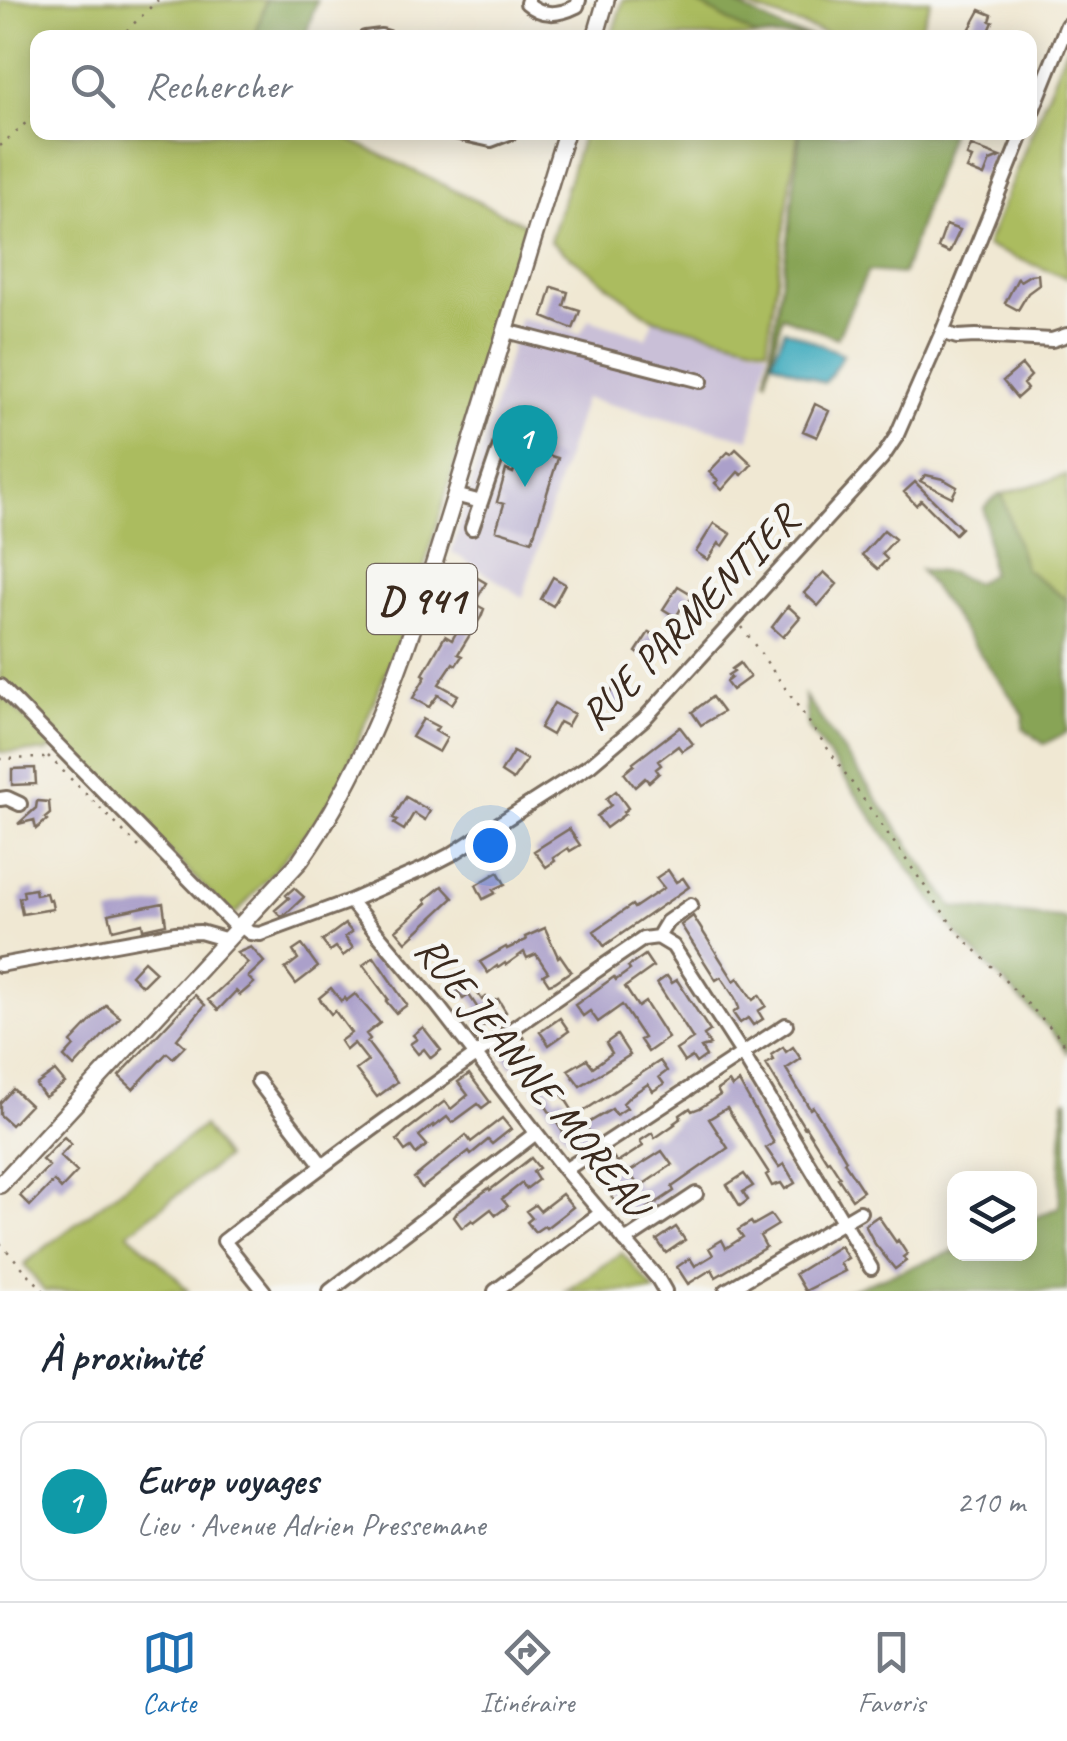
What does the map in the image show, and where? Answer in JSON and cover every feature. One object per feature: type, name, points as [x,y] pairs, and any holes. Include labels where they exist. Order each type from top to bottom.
[{"type":"main road","points":[[597,30],[606,0]]},
{"type":"main road","name":"D 941","points":[[0,1186],[300,861],[328,822],[352,778],[388,696],[455,495],[564,140]]},
{"type":"street","points":[[528,0],[534,10],[549,14],[577,6],[579,0]]},
{"type":"street","points":[[1037,100],[1067,25]]},
{"type":"street","name":"RUE PARMENTIER","points":[[0,965],[175,933],[260,934],[350,902],[423,869],[590,765],[644,719],[882,458],[896,437],[942,332],[1020,140]]},
{"type":"street","points":[[506,330],[701,382]]},
{"type":"street","points":[[942,332],[957,337],[1052,340],[1067,335]]},
{"type":"street","points":[[472,528],[503,437]]},
{"type":"street","points":[[455,495],[480,502]]},
{"type":"street","points":[[0,686],[236,932]]},
{"type":"street","points":[[0,799],[20,804]]},
{"type":"street","name":"RUE JEANNE MOREAU","points":[[350,902],[665,1291]]},
{"type":"street","points":[[658,937],[667,922],[691,905]]},
{"type":"street","points":[[264,1291],[224,1241],[474,1054],[643,940],[658,937],[672,946],[742,1053],[871,1268]]},
{"type":"street","points":[[565,1170],[786,1024]]},
{"type":"street","points":[[258,1081],[322,1164]]},
{"type":"street","points":[[330,1291],[536,1133]]},
{"type":"street","points":[[625,1240],[696,1194]]},
{"type":"street","points":[[494,1291],[601,1212]]},
{"type":"street","points":[[726,1291],[860,1212]]},
{"type":"path","points":[[127,30],[158,0]]},
{"type":"path","points":[[0,146],[30,119]]},
{"type":"path","points":[[736,618],[955,929],[1067,1047]]},
{"type":"path","points":[[0,759],[48,756],[144,852]]},
{"type":"path","points":[[0,1243],[44,1291]]},
{"type":"shaded area","points":[[654,316],[768,351],[750,439],[584,398],[523,597],[452,552],[520,318],[580,334],[589,319],[647,338]]},
{"type":"green space","points":[[0,0],[266,0],[257,30],[30,30],[30,140],[350,140],[526,225],[413,605],[327,809],[236,914],[228,911],[0,681]]},
{"type":"green space","points":[[266,0],[317,0],[307,30],[257,30]]},
{"type":"green space","points":[[623,0],[692,0],[745,30],[614,30]]},
{"type":"green space","points":[[692,0],[727,0],[785,30],[745,30]]},
{"type":"green space","points":[[728,0],[931,0],[920,30],[816,30]]},
{"type":"green space","points":[[1067,45],[1067,278],[986,246],[1029,140],[1037,140],[1037,119]]},
{"type":"green space","points":[[581,140],[797,140],[767,348],[651,318],[550,241]]},
{"type":"green space","points":[[799,140],[948,140],[903,274],[868,271],[837,338],[782,316],[766,381]]},
{"type":"green space","points":[[1067,475],[1067,600],[1025,569],[1002,494]]},
{"type":"green space","points":[[1002,494],[1025,569],[1067,600],[1067,732],[1044,744],[1023,728],[1024,715],[920,570],[950,573],[975,583],[991,574],[984,508]]},
{"type":"green space","points":[[0,693],[54,747],[46,752],[0,752]]},
{"type":"green space","points":[[805,696],[953,907],[1067,919],[1067,1052],[953,930],[807,726]]},
{"type":"green space","points":[[1067,1099],[1067,1291],[846,1291],[947,1254],[947,1261],[1037,1261],[1037,1217],[1059,1207]]},
{"type":"green space","points":[[203,1126],[225,1158],[128,1233],[188,1291],[44,1291],[24,1264]]},
{"type":"green space","points":[[622,1253],[655,1291],[566,1291]]},
{"type":"water","points":[[785,329],[843,354],[824,383],[772,361]]},
{"type":"building","points":[[980,10],[992,15],[990,30],[969,30]]},
{"type":"building","points":[[971,146],[1000,157],[990,161],[984,176],[967,169],[972,158],[967,156]]},
{"type":"building","points":[[946,225],[960,230],[949,253],[938,248]]},
{"type":"building","points":[[1038,274],[1039,285],[1028,293],[1018,310],[1005,303],[1018,278],[1020,281]]},
{"type":"building","points":[[552,287],[568,292],[564,306],[580,311],[573,329],[543,317]]},
{"type":"building","points":[[1022,365],[1031,376],[1023,384],[1027,389],[1017,398],[1003,381]]},
{"type":"building","points":[[815,404],[829,411],[817,437],[803,431]]},
{"type":"building","points":[[521,447],[558,458],[532,541],[496,530],[504,504],[497,502],[506,470],[513,473]]},
{"type":"building","points":[[736,449],[752,464],[742,475],[738,472],[722,490],[709,472]]},
{"type":"building","points":[[926,475],[957,487],[952,497],[920,481]]},
{"type":"building","points":[[915,482],[961,528],[955,534],[921,500],[916,505],[904,492]]},
{"type":"building","points":[[714,523],[731,534],[723,546],[719,543],[708,560],[696,552]]},
{"type":"building","points":[[884,530],[895,539],[882,554],[887,559],[878,569],[862,555]]},
{"type":"building","points":[[464,570],[486,583],[478,597],[456,584]]},
{"type":"building","points":[[824,572],[837,584],[818,606],[804,593]]},
{"type":"building","points":[[553,577],[565,584],[553,606],[541,599]]},
{"type":"building","points":[[678,586],[693,595],[676,617],[663,609]]},
{"type":"building","points":[[473,603],[484,609],[481,617],[458,654],[462,656],[439,684],[458,695],[452,704],[438,695],[429,707],[413,698],[426,676],[423,674],[445,636],[452,640]]},
{"type":"building","points":[[788,606],[800,617],[783,637],[772,627]]},
{"type":"building","points":[[649,632],[662,641],[649,661],[636,652]]},
{"type":"building","points":[[740,663],[750,677],[732,690],[726,682],[731,678],[728,675]]},
{"type":"building","points":[[613,688],[628,694],[616,714],[602,705]]},
{"type":"building","points":[[712,697],[723,712],[701,725],[692,712]]},
{"type":"building","points":[[554,703],[574,714],[567,726],[559,722],[552,735],[540,728]]},
{"type":"building","points":[[423,719],[438,727],[435,731],[447,738],[439,752],[412,737]]},
{"type":"building","points":[[680,727],[693,744],[682,751],[678,746],[658,761],[659,773],[635,787],[624,773]]},
{"type":"building","points":[[513,752],[527,760],[513,780],[501,772]]},
{"type":"building","points":[[35,768],[36,784],[12,785],[12,769]]},
{"type":"building","points":[[616,791],[628,808],[606,828],[597,816],[611,805],[606,799]]},
{"type":"building","points":[[406,797],[430,811],[425,820],[414,813],[404,830],[394,824],[397,820],[393,818]]},
{"type":"building","points":[[37,801],[49,802],[47,820],[36,829],[34,820],[18,824],[36,808]]},
{"type":"building","points":[[569,829],[580,845],[570,851],[568,848],[546,867],[534,851]]},
{"type":"building","points":[[668,870],[676,882],[683,878],[689,887],[604,946],[594,931],[664,888],[656,878]]},
{"type":"building","points":[[498,872],[505,884],[483,899],[476,885]]},
{"type":"building","points":[[442,886],[453,898],[406,942],[396,930]]},
{"type":"building","points":[[294,888],[304,897],[281,916],[275,910]]},
{"type":"building","points":[[35,889],[36,895],[46,893],[53,909],[22,914],[19,898],[24,896],[23,891]]},
{"type":"building","points":[[163,903],[166,924],[143,929],[142,923],[113,930],[109,914]]},
{"type":"building","points":[[693,916],[734,981],[738,978],[753,1000],[759,995],[766,1006],[758,1011],[763,1019],[753,1025],[748,1018],[740,1023],[733,1013],[739,1008],[735,998],[721,977],[716,980],[681,925]]},
{"type":"building","points":[[345,924],[352,932],[345,937],[353,948],[343,956],[336,947],[330,951],[322,941]]},
{"type":"building","points":[[545,928],[558,957],[571,971],[555,982],[549,984],[543,975],[548,972],[536,954],[527,958],[524,952],[488,973],[480,962],[526,940],[525,937]]},
{"type":"building","points":[[302,945],[318,967],[296,984],[285,969],[298,959],[293,951]]},
{"type":"building","points":[[251,947],[264,962],[248,977],[254,983],[240,995],[236,991],[218,1010],[208,1000],[248,963],[237,953]]},
{"type":"building","points":[[645,955],[653,967],[625,987],[638,1007],[645,1002],[668,1038],[648,1052],[640,1040],[644,1038],[622,1005],[598,1022],[590,1011],[583,1016],[575,1005],[630,970],[628,967]]},
{"type":"building","points":[[374,957],[407,1005],[396,1013],[363,965]]},
{"type":"building","points":[[144,961],[156,972],[142,986],[131,975]]},
{"type":"building","points":[[463,970],[482,1000],[486,997],[490,1003],[498,999],[506,1012],[482,1027],[475,1017],[481,1013],[469,995],[463,999],[450,979]]},
{"type":"building","points":[[667,976],[672,983],[677,980],[710,1031],[704,1035],[710,1045],[701,1048],[706,1056],[696,1063],[692,1057],[684,1062],[676,1050],[693,1039],[657,983]]},
{"type":"building","points":[[331,988],[341,1001],[355,994],[380,1023],[366,1034],[370,1039],[367,1042],[397,1082],[377,1097],[356,1070],[368,1061],[354,1043],[346,1050],[340,1041],[351,1033],[335,1011],[331,1014],[319,998]]},
{"type":"building","points":[[195,995],[205,1005],[177,1039],[185,1046],[173,1058],[167,1053],[133,1089],[119,1076]]},
{"type":"building","points":[[106,1005],[120,1017],[74,1067],[64,1057],[74,1046],[71,1042]]},
{"type":"building","points":[[560,1018],[569,1031],[549,1045],[540,1032]]},
{"type":"building","points":[[423,1027],[441,1050],[431,1058],[424,1049],[418,1054],[410,1044],[417,1039],[413,1035]]},
{"type":"building","points":[[617,1035],[630,1055],[580,1086],[568,1070],[587,1059],[593,1067],[612,1053],[606,1043]]},
{"type":"building","points":[[519,1037],[530,1048],[511,1067],[501,1052]]},
{"type":"building","points":[[783,1047],[786,1052],[793,1047],[801,1059],[786,1069],[863,1191],[852,1199],[766,1064]]},
{"type":"building","points":[[660,1061],[667,1071],[659,1077],[664,1084],[653,1091],[648,1084],[623,1103],[627,1108],[616,1115],[612,1109],[585,1125],[590,1133],[579,1140],[574,1132],[566,1137],[526,1071],[538,1063],[556,1098],[562,1094],[576,1116]]},
{"type":"building","points":[[55,1071],[65,1083],[45,1097],[36,1085]]},
{"type":"building","points":[[469,1074],[490,1102],[482,1108],[478,1104],[452,1123],[447,1117],[433,1125],[419,1136],[427,1145],[416,1154],[411,1147],[405,1151],[397,1140],[445,1101],[451,1109],[468,1095],[458,1082]]},
{"type":"building","points":[[729,1082],[732,1087],[739,1082],[774,1143],[766,1148],[779,1167],[784,1164],[795,1183],[785,1189],[781,1183],[772,1186],[766,1175],[769,1173],[727,1108],[709,1119],[728,1148],[635,1217],[624,1201],[617,1205],[598,1176],[605,1171],[602,1166],[614,1158],[617,1163],[643,1146],[640,1141],[652,1133],[655,1138],[690,1108],[700,1108],[720,1095],[717,1090]],"holes":[[[662,1151],[672,1165],[639,1187],[629,1172]]]},
{"type":"building","points":[[13,1089],[30,1105],[11,1125],[0,1115],[0,1103]]},
{"type":"building","points":[[502,1118],[511,1129],[492,1144],[488,1140],[471,1154],[469,1151],[422,1188],[414,1178],[466,1135],[471,1142]]},
{"type":"building","points":[[64,1137],[71,1144],[60,1156],[77,1172],[61,1189],[54,1181],[30,1206],[20,1196],[49,1166],[42,1160]]},
{"type":"building","points":[[531,1158],[539,1168],[533,1172],[538,1180],[526,1189],[522,1183],[502,1199],[508,1206],[496,1215],[491,1209],[462,1228],[454,1217],[458,1211]]},
{"type":"building","points":[[744,1174],[753,1186],[743,1192],[748,1200],[740,1206],[727,1185]]},
{"type":"building","points":[[562,1194],[573,1207],[535,1232],[527,1222],[532,1218],[526,1211],[535,1205],[540,1211]]},
{"type":"building","points":[[771,1215],[778,1225],[760,1236],[766,1247],[716,1277],[712,1269],[688,1284],[677,1267],[690,1258],[695,1266],[713,1255],[709,1248],[722,1240],[726,1248],[743,1237],[738,1230]]},
{"type":"building","points":[[878,1216],[907,1254],[903,1257],[906,1261],[895,1269],[865,1225]]},
{"type":"building","points":[[676,1227],[685,1240],[666,1253],[657,1240]]},
{"type":"building","points":[[840,1246],[848,1258],[840,1263],[845,1271],[805,1291],[795,1274]]},
{"type":"place","name":"Europ voyages","points":[[525,487]]}]
